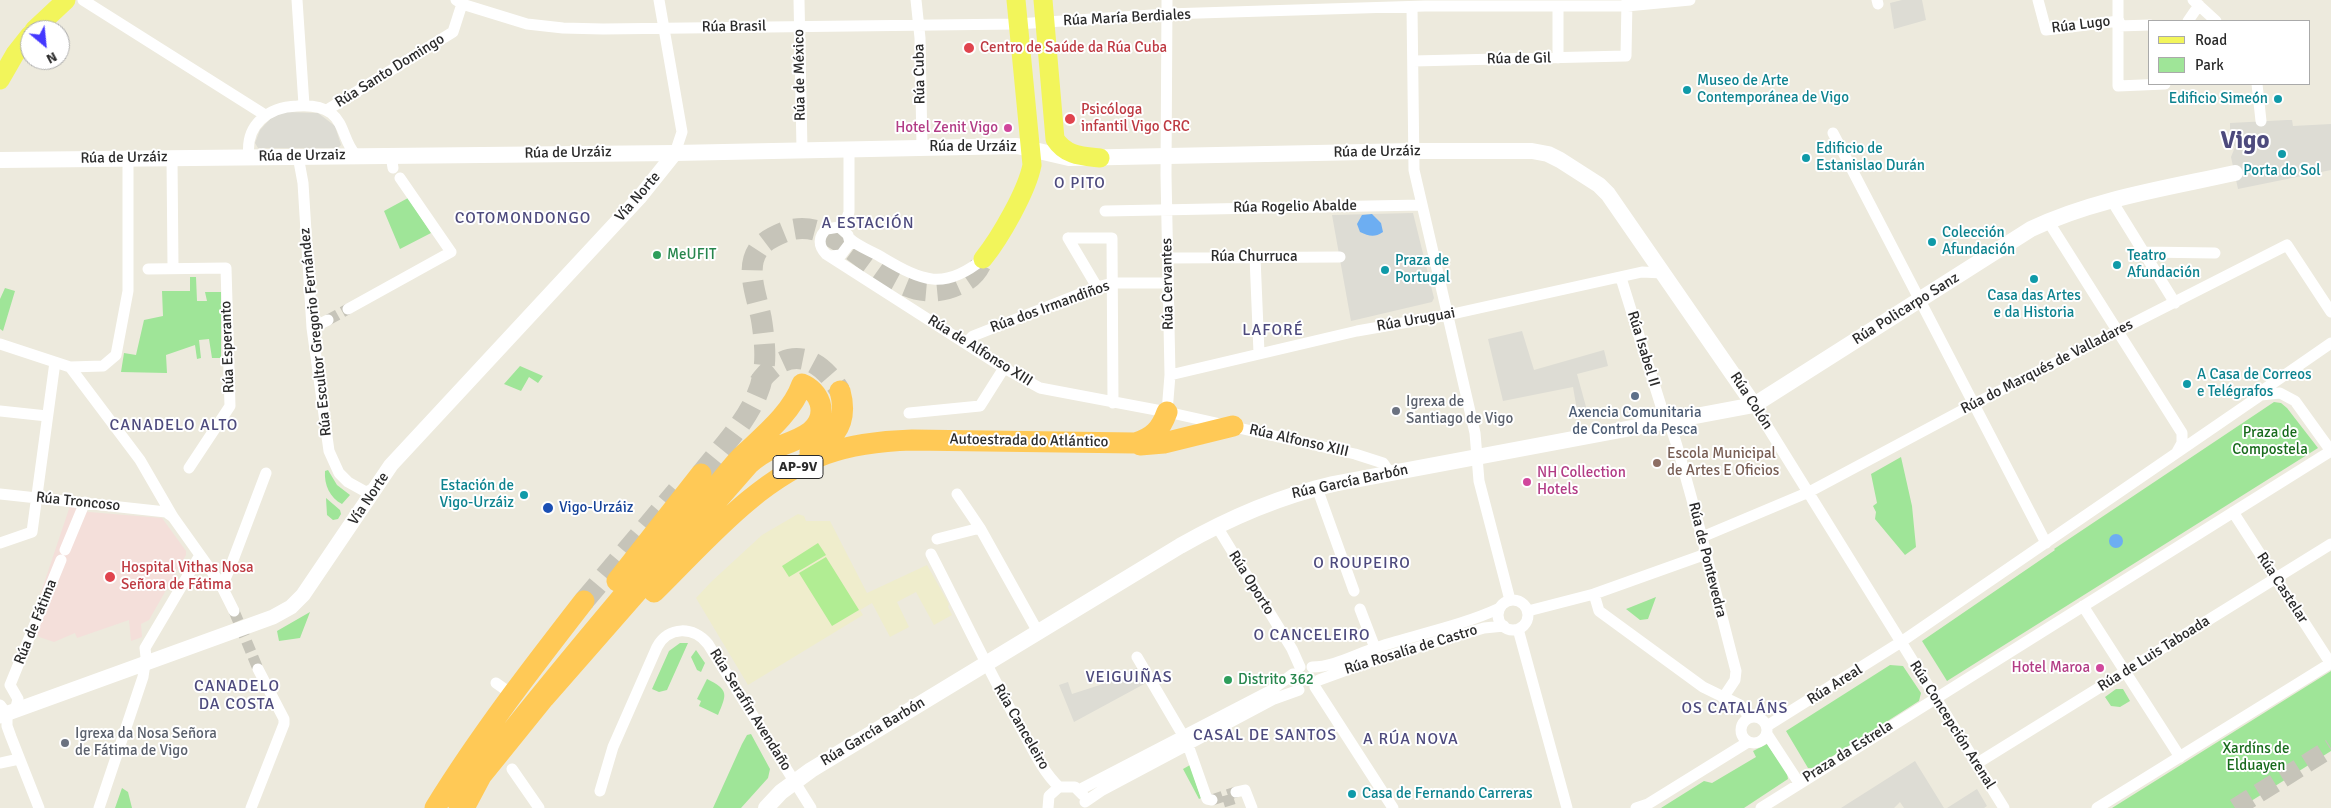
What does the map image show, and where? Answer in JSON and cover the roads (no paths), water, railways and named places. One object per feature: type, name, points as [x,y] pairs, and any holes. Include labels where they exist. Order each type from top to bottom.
[{"type":"highway","points":[[802,384],[806,386],[818,397],[820,406],[817,424],[810,433],[801,439],[759,456],[749,464],[544,698],[460,806],[528,708],[583,641],[740,458],[788,408],[802,384]]},
{"type":"highway","points":[[460,806],[494,772],[663,578],[752,486],[779,466],[823,446],[833,437],[843,416],[840,391]]},
{"type":"highway","points":[[1133,443],[1150,437],[1158,431],[1167,412]]},
{"type":"highway","name":"Autoestrada do Atlántico","points":[[631,616],[756,494],[794,469],[826,454],[849,447],[880,442],[928,440],[1133,443],[1148,446],[1233,426]]},
{"type":"highway","points":[[460,806],[499,733],[535,684],[701,474]]},
{"type":"highway","points":[[435,808],[506,691],[584,600]]},
{"type":"main road","points":[[45,20],[66,0]]},
{"type":"main road","points":[[983,259],[999,237],[1029,178],[1032,165],[1016,0]]},
{"type":"main road","points":[[1043,0],[1054,135],[1059,145],[1069,153],[1100,158]]},
{"type":"main road","points":[[0,80],[20,47]]},
{"type":"main road","name":"Rúa de Urzáiz","points":[[350,154],[394,167],[675,153],[922,147],[1017,146],[1058,157],[1100,158],[1414,150],[1540,152],[1583,174]]},
{"type":"main road","name":"Rúa de Urzaiz","points":[[249,156],[350,154]]},
{"type":"main road","name":"Rúa de Urzáiz","points":[[0,160],[249,156]]},
{"type":"main road","name":"Rúa Policarpo Sanz","points":[[1754,405],[2031,229],[2048,221],[2112,202],[2235,172]]},
{"type":"main road","name":"Rúa Colón","points":[[1583,174],[1608,194],[1754,405]]},
{"type":"main road","name":"Rúa García Barbón","points":[[766,808],[795,781],[985,664],[1216,525],[1260,506],[1316,488],[1360,479],[1754,405]]},
{"type":"street","points":[[83,0],[265,115]]},
{"type":"street","points":[[297,0],[304,105]]},
{"type":"street","points":[[659,0],[682,132],[675,153]]},
{"type":"street","name":"Rúa de México","points":[[799,0],[802,149]]},
{"type":"street","name":"Rúa Cuba","points":[[916,0],[920,38],[922,147]]},
{"type":"street","name":"Rúa Cervantes","points":[[1167,0],[1166,155],[1170,375],[1167,412]]},
{"type":"street","name":"Rúa María Berdiales","points":[[1017,24],[1167,14],[1690,0]]},
{"type":"street","name":"Rúa Lugo","points":[[2038,0],[2046,30],[2118,23],[2148,25]]},
{"type":"street","points":[[2118,0],[2118,86],[2148,85]]},
{"type":"street","name":"Rúa Brasil","points":[[459,2],[527,24],[563,28],[664,29],[1017,24]]},
{"type":"street","name":"Rúa Santo Domingo","points":[[327,110],[453,32],[459,2]]},
{"type":"street","name":"Rúa de Gil","points":[[1413,61],[1626,56],[1627,3]]},
{"type":"street","points":[[2188,20],[2196,3],[2215,20]]},
{"type":"street","points":[[1550,4],[1558,58]]},
{"type":"street","points":[[1412,7],[1414,170],[1475,433],[1479,481],[1510,600]]},
{"type":"street","points":[[2257,85],[2261,120]]},
{"type":"street","points":[[249,156],[248,138],[265,115],[286,106],[304,105],[327,110],[338,122],[350,154]]},
{"type":"street","points":[[1833,133],[2046,543]]},
{"type":"street","points":[[849,149],[849,212],[846,234],[845,252],[831,256],[822,251],[820,236],[831,227],[846,234],[904,271],[928,280],[941,280],[957,276],[971,269],[983,259]]},
{"type":"street","name":"Vía Norte","points":[[6,712],[273,617],[291,606],[314,580],[369,494],[391,465],[632,205],[675,153]]},
{"type":"street","name":"Rúa Escultor Gregorio Fernández","points":[[298,156],[303,183],[312,328],[332,460],[348,482],[369,494]]},
{"type":"street","points":[[0,344],[70,367],[103,366],[116,355],[128,291],[128,158]]},
{"type":"street","points":[[172,158],[173,267]]},
{"type":"street","points":[[348,308],[451,252],[394,167]]},
{"type":"street","points":[[2112,202],[2174,303]]},
{"type":"street","name":"Rúa Rogelio Abalde","points":[[1105,212],[1422,205]]},
{"type":"street","points":[[2048,221],[2182,433],[2190,438],[2201,436]]},
{"type":"street","points":[[1097,287],[1068,238],[1112,238],[1113,403]]},
{"type":"street","name":"Rúa do Marqués de Valladares","points":[[1809,492],[1974,404],[2287,245],[2331,312]]},
{"type":"street","points":[[2144,252],[2215,253]]},
{"type":"street","name":"Rúa de Alfonso XIII","points":[[831,256],[1004,368],[1040,388],[1233,426]]},
{"type":"street","points":[[1256,257],[1259,353]]},
{"type":"street","name":"Rúa Churruca","points":[[1168,258],[1340,257]]},
{"type":"street","name":"Rúa Esperanto","points":[[148,269],[173,267],[226,268],[230,406],[189,468]]},
{"type":"street","name":"Rúa Uruguai","points":[[1170,375],[1356,331],[1448,315],[1642,272],[1662,273]]},
{"type":"street","name":"Rúa Isabel II","points":[[1621,278],[1661,406],[1669,420]]},
{"type":"street","name":"Rúa dos Irmandiños","points":[[968,344],[973,336],[1097,287],[1113,283],[1168,283]]},
{"type":"street","points":[[312,328],[328,320]]},
{"type":"street","points":[[1901,642],[2261,395],[2266,388],[2331,343]]},
{"type":"street","points":[[0,544],[32,532],[55,362]]},
{"type":"street","points":[[70,367],[140,460],[165,500],[173,517],[220,583],[234,611]]},
{"type":"street","points":[[909,413],[980,406],[1004,368]]},
{"type":"street","points":[[1936,698],[2331,451],[2295,401],[2280,393],[2261,395]]},
{"type":"street","name":"Rúa Colón","points":[[1754,405],[1901,642]]},
{"type":"street","points":[[0,411],[47,416]]},
{"type":"street","name":"Rúa de Pontevedra","points":[[1669,420],[1702,537],[1736,671],[1735,680],[1722,698]]},
{"type":"street","name":"Rúa Alfonso XIII","points":[[1233,426],[1366,457],[1383,463],[1390,473]]},
{"type":"street","points":[[2176,453],[2182,443],[2182,433]]},
{"type":"street","name":"Rúa Alfonso XIII","points":[[1360,479],[1367,469],[1366,457]]},
{"type":"street","points":[[220,583],[225,579],[230,568],[266,473]]},
{"type":"street","points":[[1316,488],[1354,591]]},
{"type":"street","points":[[1702,537],[1809,492]]},
{"type":"street","name":"Rúa Troncoso","points":[[0,494],[166,512],[173,517]]},
{"type":"street","points":[[957,494],[980,528],[1038,632]]},
{"type":"street","points":[[156,511],[165,504],[165,500]]},
{"type":"street","name":"Rúa de Fátima","points":[[39,808],[7,726],[6,712],[18,699],[5,684],[85,502]]},
{"type":"street","name":"Rúa Castelar","points":[[2233,512],[2331,663]]},
{"type":"street","name":"Rúa Oporto","points":[[1216,525],[1292,649],[1296,671]]},
{"type":"street","points":[[937,538],[980,528]]},
{"type":"street","name":"Rúa de Luis Taboada","points":[[1976,764],[2331,544]]},
{"type":"street","points":[[931,554],[985,664]]},
{"type":"street","points":[[1528,611],[1594,594],[1706,554]]},
{"type":"street","points":[[99,808],[143,677],[145,648],[200,555]]},
{"type":"street","points":[[1594,594],[1598,611],[1703,687],[1722,698],[1740,705],[1750,718]]},
{"type":"street","points":[[1510,600],[1520,602],[1528,611],[1527,621],[1518,629],[1504,626],[1499,618],[1500,608],[1510,600]]},
{"type":"street","points":[[2083,606],[2180,757]]},
{"type":"street","name":"Rúa Rosalía de Castro","points":[[1312,667],[1323,667],[1375,648],[1481,617],[1500,608]]},
{"type":"street","points":[[1360,609],[1375,648]]},
{"type":"street","name":"Rúa Rosalía de Castro","points":[[1317,684],[1374,660],[1484,628],[1504,626]]},
{"type":"street","points":[[1518,629],[1567,808]]},
{"type":"street","name":"Rúa Serafín Avendaño","points":[[600,791],[613,747],[650,662],[663,638],[677,631],[692,632],[708,644],[811,808]]},
{"type":"street","name":"Rúa Concepción Arenal","points":[[1901,642],[2004,808]]},
{"type":"street","name":"Rúa Areal","points":[[1767,730],[1901,642]]},
{"type":"street","points":[[1137,657],[1186,741],[1207,799],[1212,800]]},
{"type":"street","points":[[2097,808],[2331,663]]},
{"type":"street","name":"Rúa Canceleiro","points":[[985,664],[1044,770],[1059,787]]},
{"type":"street","points":[[1047,806],[1050,796],[1059,787],[1070,786],[1079,790],[1085,805],[1101,791],[1285,682],[1296,671],[1312,667],[1317,672],[1317,684],[1393,808]]},
{"type":"street","points":[[251,808],[284,724],[284,719],[258,669]]},
{"type":"street","points":[[1296,671],[1294,685],[1299,690]]},
{"type":"street","points":[[1079,790],[1274,699],[1299,690],[1306,691],[1317,684]]},
{"type":"street","name":"Praza da Estrela","points":[[1761,808],[1936,698]]},
{"type":"street","points":[[1748,742],[1742,736],[1741,727],[1750,718],[1758,717],[1799,783]]},
{"type":"street","points":[[1636,808],[1646,806],[1748,742],[1760,743],[1767,730]]},
{"type":"street","points":[[0,763],[19,759]]},
{"type":"street","points":[[512,769],[539,808]]},
{"type":"street","points":[[1236,792],[1245,790],[1252,808]]},
{"type":"water","points":[[1372,214],[1381,223],[1383,232],[1374,236],[1360,232],[1357,224],[1362,215]]},
{"type":"water","points":[[2113,534],[2119,534],[2123,541],[2119,548],[2113,548],[2109,544],[2109,538]]},
{"type":"tunnel","points":[[701,474],[740,425],[756,398],[761,383],[765,351],[762,323],[752,274],[755,254],[766,242],[787,231],[808,229],[829,236],[889,277],[910,287],[933,291],[958,285],[967,280],[974,275],[983,259]]},
{"type":"tunnel","points":[[328,320],[348,309]]},
{"type":"tunnel","points":[[759,383],[769,371],[780,363],[791,359],[801,359],[812,362],[822,369],[840,391]]},
{"type":"tunnel","points":[[584,601],[677,491]]},
{"type":"tunnel","points":[[234,611],[258,669]]},
{"type":"tunnel","points":[[2235,808],[2331,748]]},
{"type":"tunnel","points":[[1212,800],[1236,792]]},
{"type":"tunnel","points":[[1227,795],[1231,808]]},
{"type":"place","name":"Centro de Saúde da Rúa Cuba","points":[[969,48]]},
{"type":"place","name":"Museo de Arte Contemporánea de Vigo","points":[[1687,90]]},
{"type":"place","name":"Edificio Simeón","points":[[2278,99]]},
{"type":"place","name":"Psicóloga infantil Vigo CRC","points":[[1070,119]]},
{"type":"place","name":"Hotel Zenit Vigo","points":[[1008,128]]},
{"type":"place","name":"Porta do Sol","points":[[2282,154]]},
{"type":"place","name":"Edificio de Estanislao Durán","points":[[1806,158]]},
{"type":"place","name":"Colección Afundación","points":[[1932,242]]},
{"type":"place","name":"MeUFIT","points":[[657,255]]},
{"type":"place","name":"Teatro Afundación","points":[[2117,265]]},
{"type":"place","name":"Praza de Portugal","points":[[1385,270]]},
{"type":"place","name":"Casa das Artes e da Historia","points":[[2034,279]]},
{"type":"place","name":"A Casa de Correos e Telégrafos","points":[[2187,384]]},
{"type":"place","name":"Axencia Comunitaria de Control da Pesca","points":[[1635,396]]},
{"type":"place","name":"Igrexa de Santiago de Vigo","points":[[1396,411]]},
{"type":"place","name":"Escola Municipal de Artes E Oficios","points":[[1657,463]]},
{"type":"place","name":"NH Collection Hotels","points":[[1527,482]]},
{"type":"place","name":"Estación de Vigo-Urzáiz","points":[[524,495]]},
{"type":"place","name":"Vigo-Urzáiz","points":[[548,508]]},
{"type":"place","name":"Hospital Vithas Nosa Señora de Fátima","points":[[110,577]]},
{"type":"place","name":"Hotel Maroa","points":[[2100,668]]},
{"type":"place","name":"Distrito 362","points":[[1228,680]]},
{"type":"place","name":"Igrexa da Nosa Señora de Fátima de Vigo","points":[[65,743]]},
{"type":"place","name":"Casa de Fernando Carreras","points":[[1352,794]]},
{"type":"district","name":"Vigo","points":[[2245,141]]},
{"type":"district","name":"O PITO","points":[[1080,184]]},
{"type":"district","name":"COTOMONDONGO","points":[[523,219]]},
{"type":"district","name":"A ESTACIÓN","points":[[868,224]]},
{"type":"district","name":"LAFORÉ","points":[[1273,331]]},
{"type":"district","name":"CANADELO ALTO","points":[[174,426]]},
{"type":"district","name":"O ROUPEIRO","points":[[1362,564]]},
{"type":"district","name":"O CANCELEIRO","points":[[1312,636]]},
{"type":"district","name":"VEIGUIÑAS","points":[[1129,678]]},
{"type":"district","name":"CANADELO DA COSTA","points":[[237,696]]},
{"type":"district","name":"OS CATALÁNS","points":[[1735,709]]},
{"type":"district","name":"CASAL DE SANTOS","points":[[1265,736]]},
{"type":"district","name":"A RÚA NOVA","points":[[1411,740]]},
{"type":"park label","name":"Praza de Compostela","points":[[2270,442]]},
{"type":"park label","name":"Xardíns de Elduayen","points":[[2256,758]]}]
